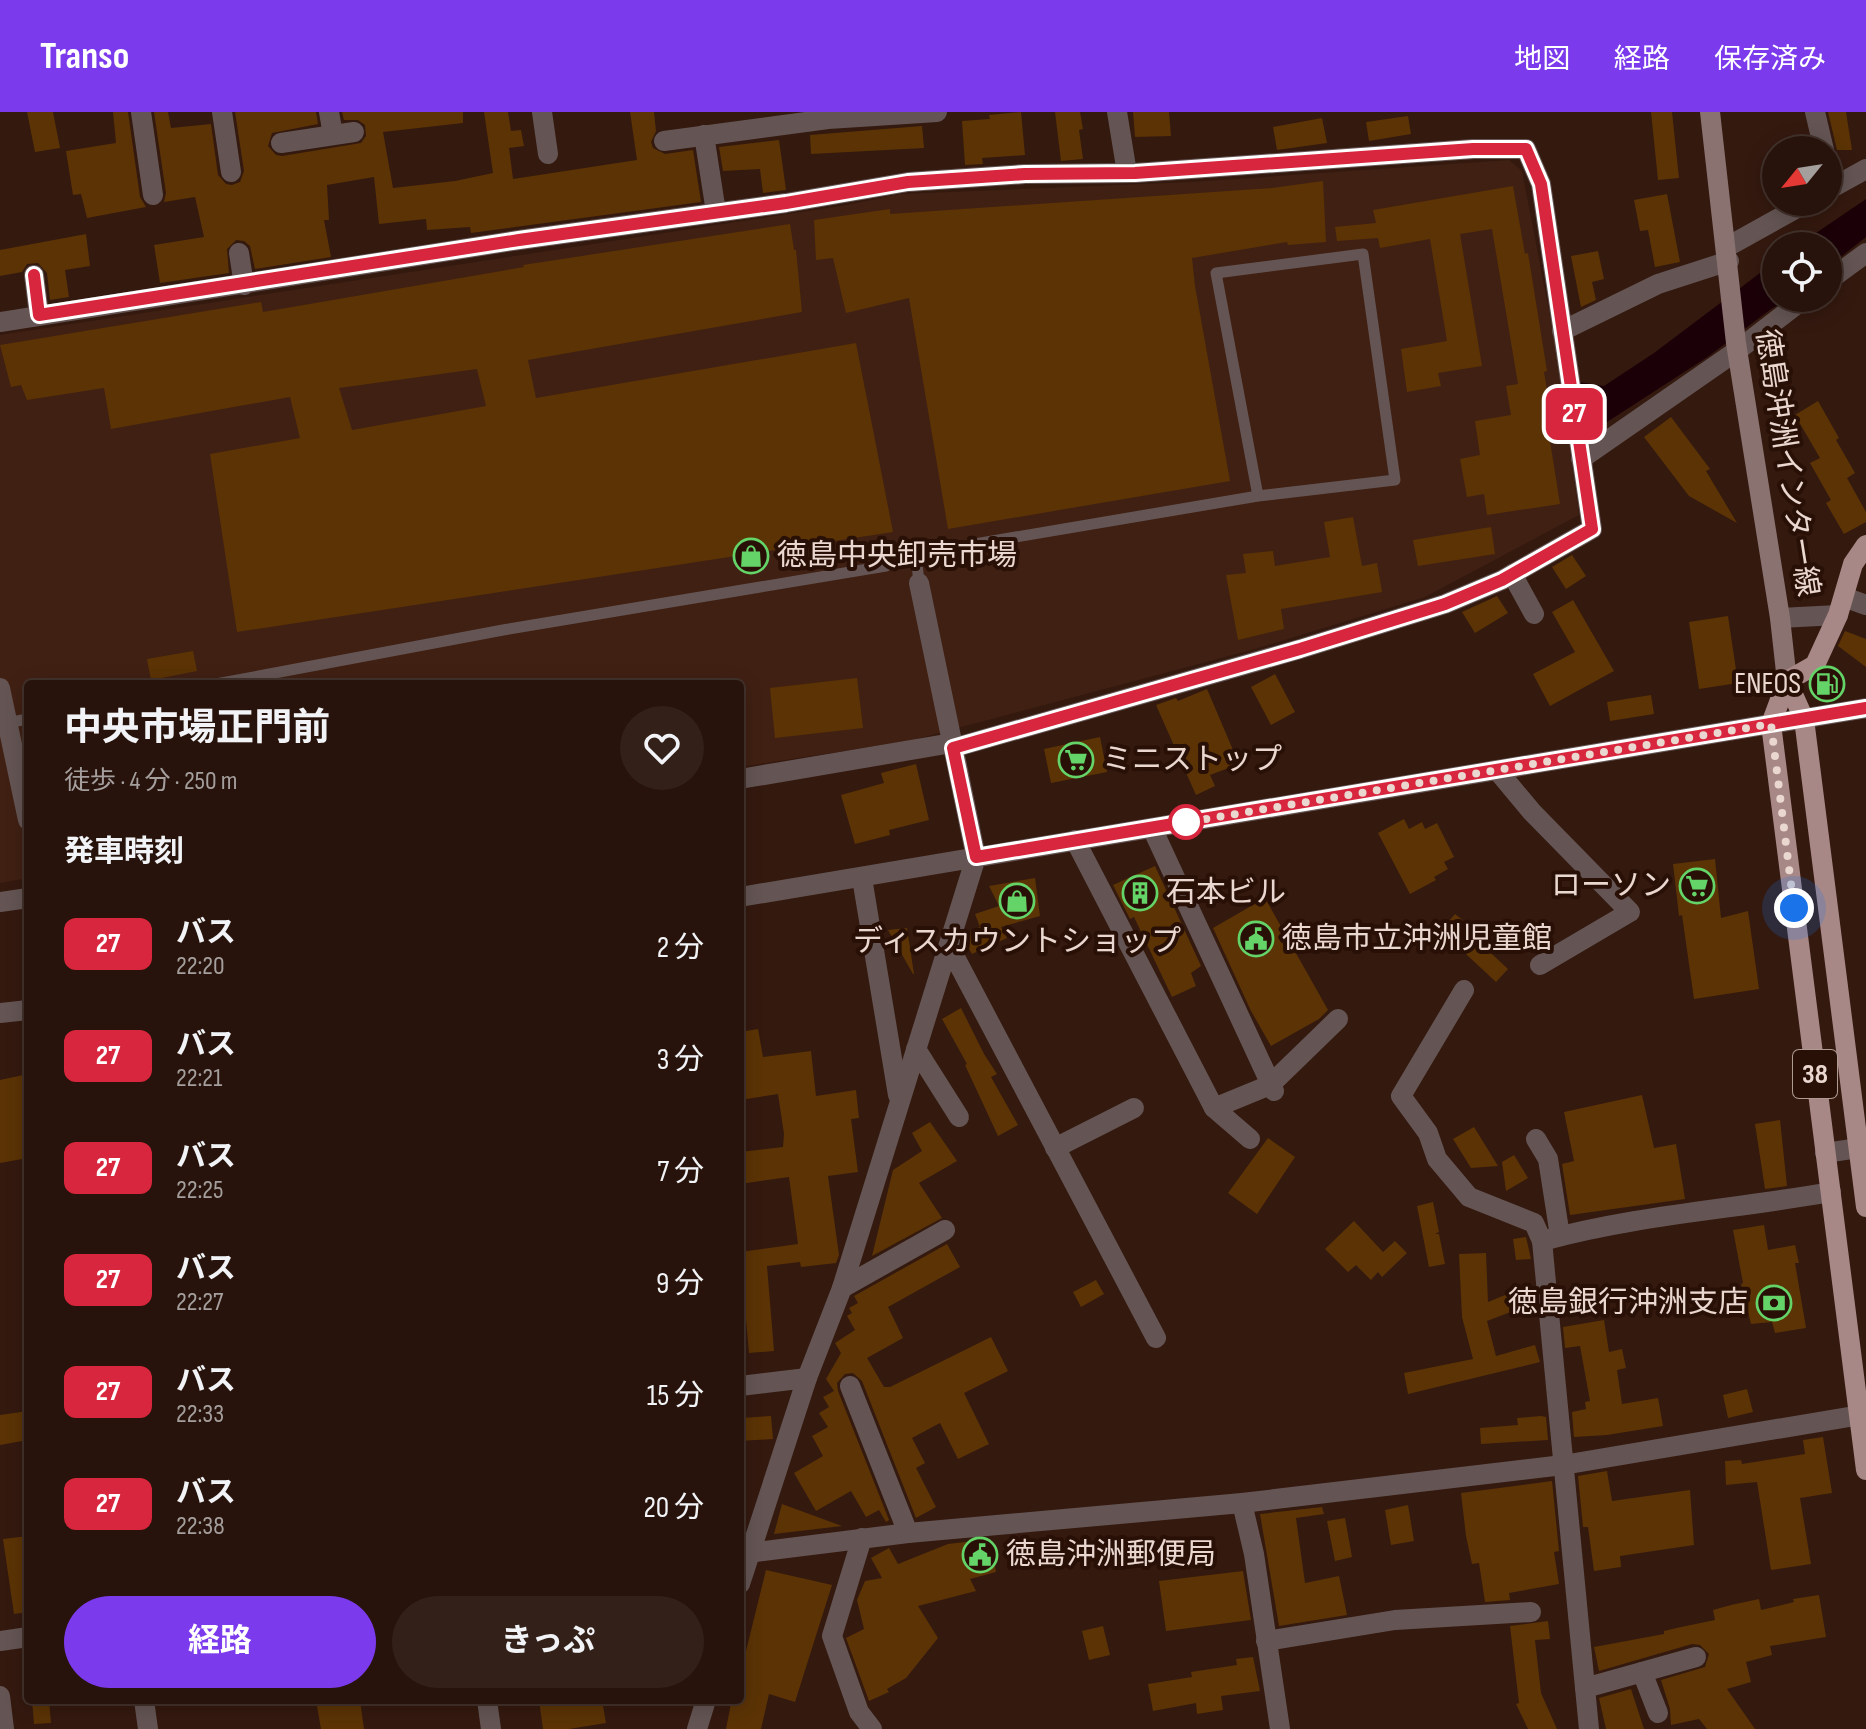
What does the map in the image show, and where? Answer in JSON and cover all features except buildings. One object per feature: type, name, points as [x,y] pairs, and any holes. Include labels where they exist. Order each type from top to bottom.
[{"type":"main road","name":"徳島沖洲インター線","points":[[1710,112],[1737,346],[1787,681]]},
{"type":"main road","points":[[1787,681],[1815,665],[1841,606],[1853,564],[1866,545]]},
{"type":"main road","name":"38","points":[[1787,681],[1804,719],[1862,1148],[1866,1207]]},
{"type":"main road","name":"38","points":[[1787,681],[1771,724],[1825,1153],[1863,1415],[1866,1470]]},
{"type":"street","points":[[141,112],[153,195]]},
{"type":"street","points":[[222,112],[231,172]]},
{"type":"street","points":[[281,143],[343,133],[329,112]]},
{"type":"street","points":[[542,112],[548,154]]},
{"type":"street","points":[[664,141],[828,119],[937,112]]},
{"type":"street","points":[[1117,112],[1127,173]]},
{"type":"street","points":[[1815,112],[1821,136]]},
{"type":"street","points":[[704,135],[716,212]]},
{"type":"street","points":[[0,322],[908,182],[1025,174],[1127,173],[1473,149],[1526,149],[1541,184],[1592,529],[1512,574],[1445,604],[1314,644],[953,745],[744,778]]},
{"type":"street","points":[[1842,177],[1866,169]]},
{"type":"street","points":[[1562,331],[1658,284],[1729,262],[1790,216]]},
{"type":"street","points":[[239,253],[244,285]]},
{"type":"street","points":[[1842,271],[1866,253]]},
{"type":"street","points":[[34,275],[39,315]]},
{"type":"street","points":[[1581,459],[1785,312]]},
{"type":"street","points":[[1512,574],[1534,614]]},
{"type":"street","points":[[919,583],[976,857],[842,1288],[744,1553],[908,1533],[1242,1503],[1563,1465],[1863,1415]]},
{"type":"street","points":[[1780,618],[1841,606],[1866,605]]},
{"type":"street","points":[[0,688],[24,802]]},
{"type":"street","points":[[744,896],[1866,708]]},
{"type":"street","points":[[1497,770],[1532,812],[1630,912],[1540,965]]},
{"type":"street","points":[[1152,828],[1272,1088]]},
{"type":"street","points":[[1075,840],[1214,1108],[1250,1139]]},
{"type":"street","points":[[862,878],[899,1099]]},
{"type":"street","points":[[0,902],[24,899]]},
{"type":"street","points":[[949,946],[1156,1338]]},
{"type":"street","points":[[1464,990],[1401,1096],[1428,1133],[1437,1159],[1469,1197],[1534,1223],[1551,1238]]},
{"type":"street","points":[[0,1013],[24,1010]]},
{"type":"street","points":[[1214,1108],[1272,1088],[1338,1019]]},
{"type":"street","points":[[916,1049],[959,1117]]},
{"type":"street","points":[[1055,1148],[1134,1108]]},
{"type":"street","points":[[1536,1139],[1548,1159],[1563,1465],[1589,1729]]},
{"type":"street","points":[[1825,1153],[1862,1148]]},
{"type":"street","points":[[1551,1238],[1596,1226],[1758,1205],[1831,1192]]},
{"type":"street","points":[[842,1288],[945,1230]]},
{"type":"street","points":[[744,1386],[807,1378]]},
{"type":"street","points":[[850,1386],[908,1533]]},
{"type":"street","points":[[1242,1503],[1254,1554],[1280,1729]]},
{"type":"street","points":[[862,1538],[832,1636],[859,1712],[872,1729]]},
{"type":"street","points":[[1266,1641],[1395,1620],[1531,1612]]},
{"type":"street","points":[[0,1641],[24,1638]]},
{"type":"street","points":[[1585,1688],[1696,1657]]},
{"type":"street","points":[[1642,1672],[1658,1713]]},
{"type":"street","points":[[0,1696],[4,1729]]},
{"type":"street","points":[[145,1704],[148,1729]]},
{"type":"street","points":[[488,1704],[491,1729]]},
{"type":"street","points":[[697,1729],[705,1704]]},
{"type":"lane","points":[[919,583],[916,554],[1258,496],[1395,480],[1363,254],[1216,273],[1258,496]]},
{"type":"lane","points":[[237,680],[503,630],[886,566]]},
{"type":"lane","points":[[6,723],[24,720]]},
{"type":"shaded area","name":"徳島中央卸売市場","points":[[1509,160],[1522,171],[1555,342],[1579,515],[1425,597],[1255,649],[909,741],[744,766],[744,680],[24,680],[24,879],[0,883],[0,335],[841,206],[901,194],[1191,182]]},
{"type":"shaded area","points":[[1866,199],[1866,237],[1842,256],[1842,232],[1818,232]]},
{"type":"shaded area","points":[[1762,272],[1762,312],[1767,312],[1709,356],[1587,435],[1579,382],[1604,386],[1654,353]]},
{"type":"bus line","name":"27","points":[[34,275],[39,315],[908,182],[1025,174],[1135,173],[1473,149],[1526,149],[1541,184],[1592,529],[1502,580],[1445,604],[1300,649],[953,748],[976,857],[1866,708]]},
{"type":"place","name":"徳島中央卸売市場","points":[[751,556]]},
{"type":"place","name":"ENEOS","points":[[1827,684]]},
{"type":"place","name":"ミニストップ","points":[[1076,760]]},
{"type":"place","name":"ローソン","points":[[1697,886]]},
{"type":"place","name":"石本ビル","points":[[1140,893]]},
{"type":"place","name":"ディスカウントショップ","points":[[1017,901]]},
{"type":"place","name":"徳島市立沖洲児童館","points":[[1256,939]]},
{"type":"place","name":"徳島銀行沖洲支店","points":[[1774,1303]]},
{"type":"place","name":"徳島沖洲郵便局","points":[[980,1555]]},
{"type":"route","points":[[1186,822],[1182,823],[1771,724],[1794,908]]}]
